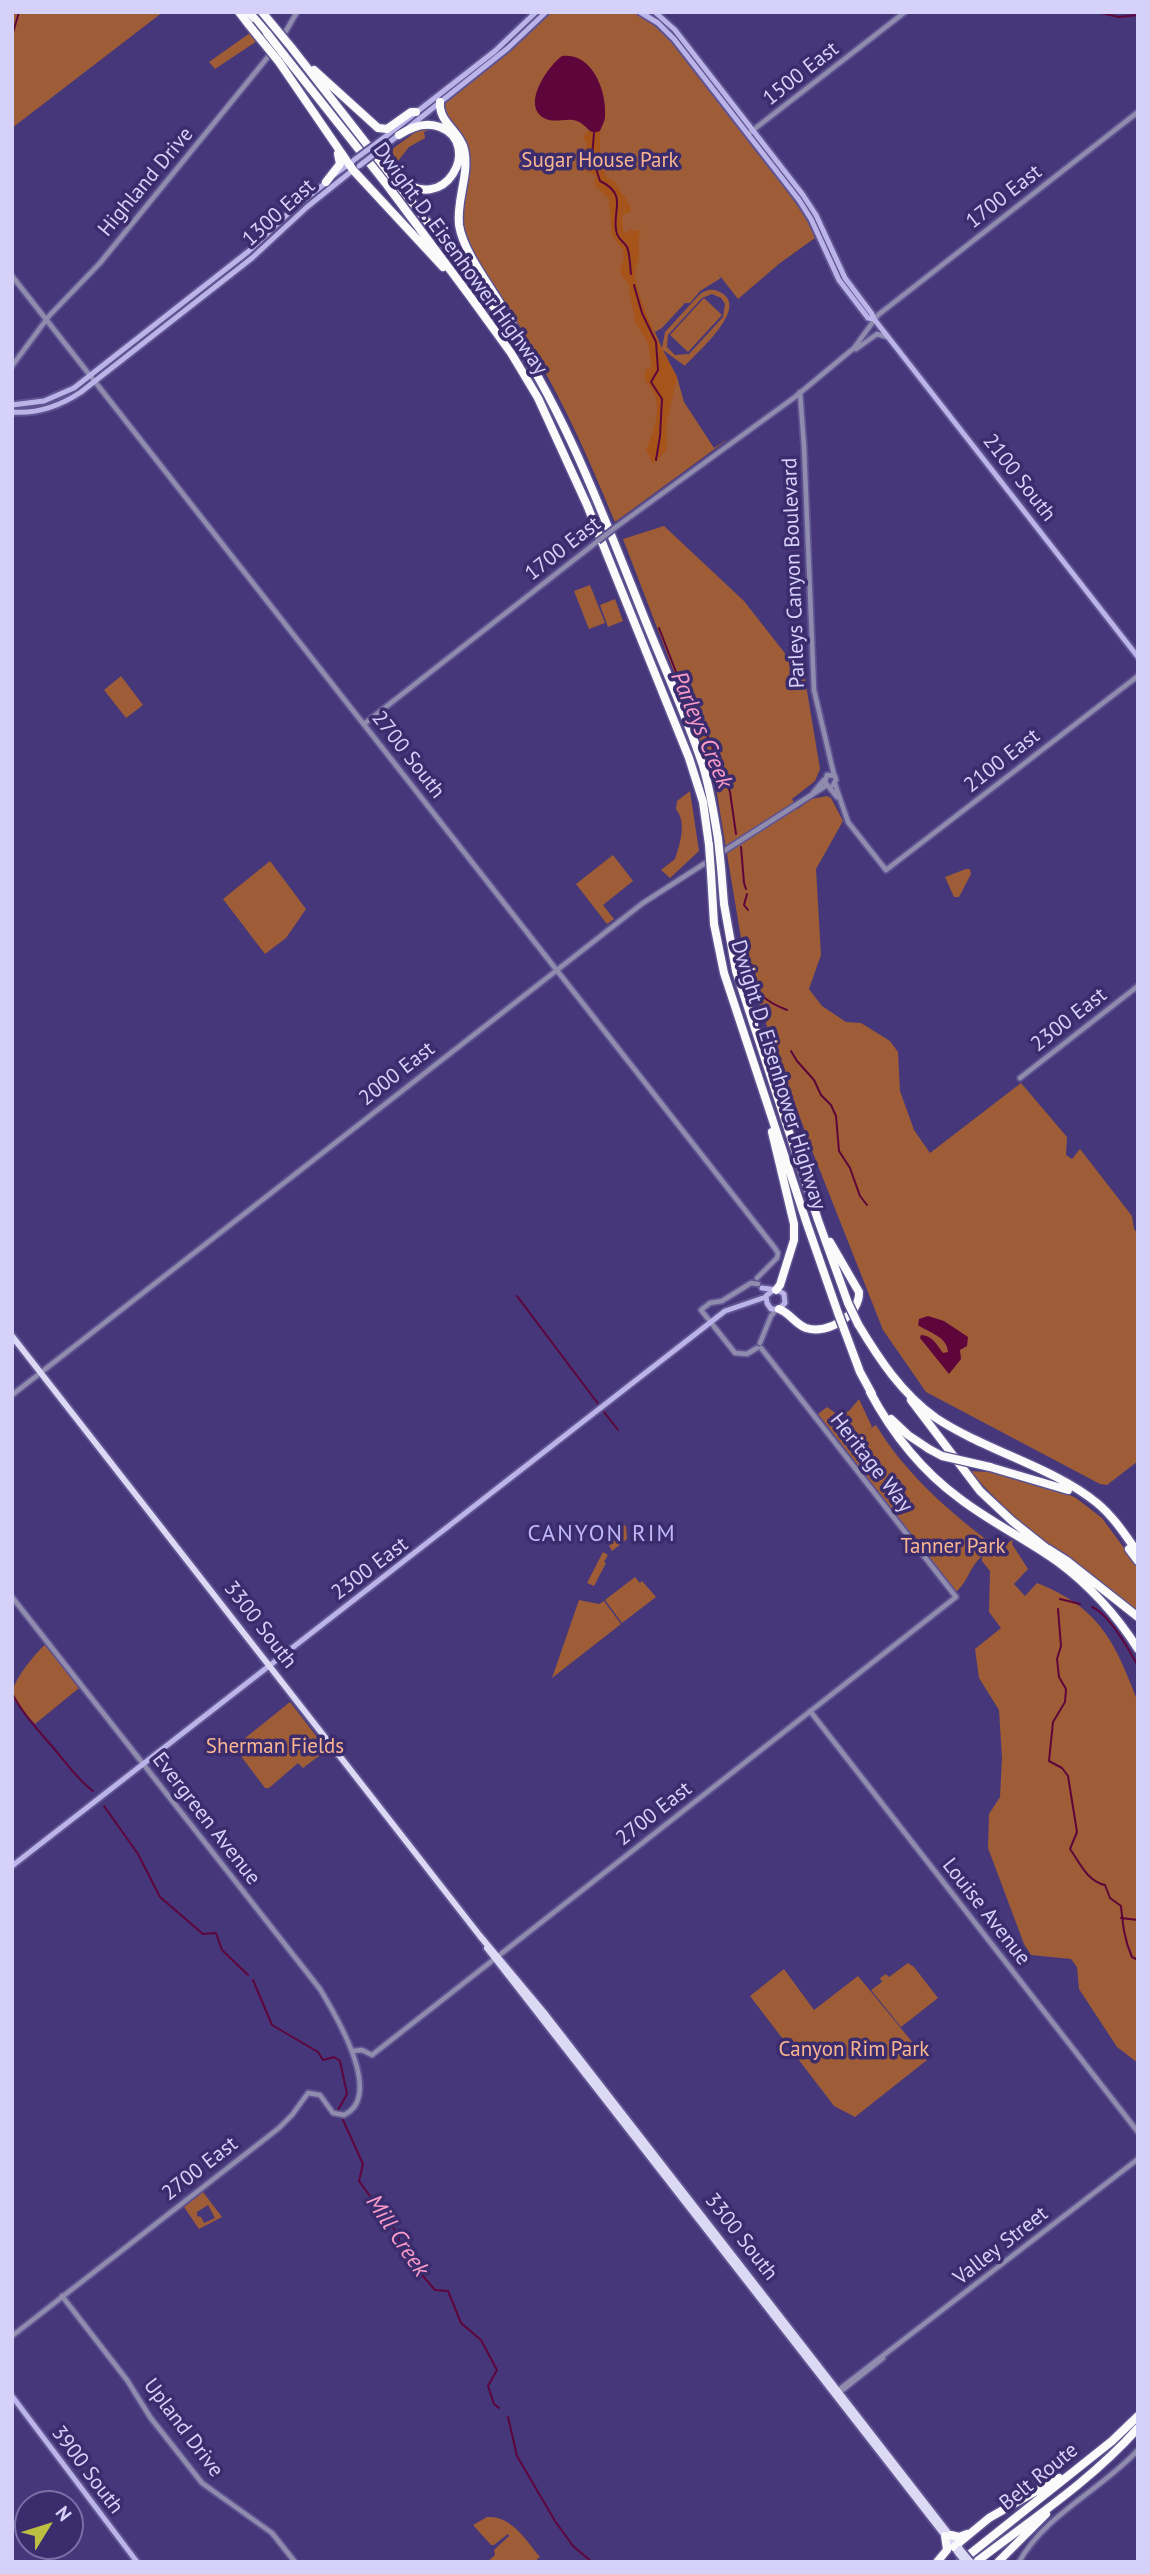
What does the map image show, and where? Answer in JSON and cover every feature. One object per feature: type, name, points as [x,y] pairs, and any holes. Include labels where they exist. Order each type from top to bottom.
[{"type":"highway","points":[[239,12],[282,59],[336,147],[469,295]]},
{"type":"highway","name":"Dwight D. Eisenhower Highway","points":[[249,12],[267,33],[282,59],[387,185],[511,353],[537,398],[573,472],[689,758],[703,802],[709,845],[714,924],[724,973],[838,1313],[870,1392],[896,1424],[929,1449],[951,1458],[1050,1484],[1076,1495],[1103,1516],[1138,1561]]},
{"type":"highway","name":"Dwight D. Eisenhower Highway","points":[[262,12],[475,281],[528,356],[553,401],[594,491],[703,766],[718,839],[723,904],[736,971],[818,1220],[858,1324],[896,1382],[934,1416],[966,1436],[1093,1500],[1116,1523],[1138,1553]]},
{"type":"highway","points":[[293,50],[378,128],[387,129],[416,112]]},
{"type":"highway","points":[[440,102],[440,113],[463,144],[465,154],[459,209],[463,239],[470,255],[509,316],[528,356]]},
{"type":"highway","points":[[431,109],[455,133]]},
{"type":"highway","points":[[381,161],[415,189],[442,186],[455,171],[459,152],[454,138],[446,130],[427,124],[410,128],[398,135]]},
{"type":"highway","points":[[326,182],[340,164],[336,147]]},
{"type":"highway","points":[[764,1095],[794,1224],[794,1240],[780,1285],[774,1290]]},
{"type":"highway","points":[[778,1309],[785,1311],[800,1325],[817,1329],[844,1319],[855,1310],[859,1301],[855,1282],[818,1220]]},
{"type":"highway","points":[[896,1382],[980,1490],[1012,1521],[1083,1577],[1107,1601],[1138,1642]]},
{"type":"highway","points":[[870,1392],[900,1439],[934,1477],[959,1498],[1060,1563],[1116,1618],[1138,1649]]},
{"type":"highway","points":[[1048,1549],[1068,1561],[1138,1617]]},
{"type":"highway","name":"Belt Route","points":[[963,2562],[1137,2419]]},
{"type":"highway","name":"Belt Route","points":[[976,2562],[1110,2455],[1137,2419]]},
{"type":"highway","points":[[957,2548],[973,2531],[1007,2507],[1091,2458]]},
{"type":"highway","points":[[999,2562],[1055,2506],[1060,2497]]},
{"type":"highway","points":[[937,2562],[947,2550],[948,2535],[959,2537],[973,2531]]},
{"type":"main road","name":"1300 East","points":[[12,405],[34,404],[55,398],[93,378],[207,293],[264,249],[354,165],[416,112],[511,38],[536,12]]},
{"type":"main road","name":"1300 East","points":[[379,146],[398,135],[519,39],[546,12]]},
{"type":"main road","name":"2100 South","points":[[640,12],[671,34],[810,205],[842,273],[874,319],[1138,657]]},
{"type":"main road","name":"2100 South","points":[[654,12],[675,30],[751,133]]},
{"type":"main road","name":"1300 East","points":[[12,412],[56,406],[74,397],[93,378],[232,265],[326,182],[354,165]]},
{"type":"main road","points":[[180,306],[202,293],[207,293],[232,265]]},
{"type":"main road","points":[[757,1283],[782,1293],[786,1298],[784,1305],[778,1309],[768,1306],[757,1283]]},
{"type":"main road","points":[[766,1297],[774,1290]]},
{"type":"main road","name":"2300 East","points":[[12,1866],[447,1530],[710,1322],[730,1308],[766,1297]]},
{"type":"main road","name":"2300 East","points":[[750,1303],[768,1306]]},
{"type":"main road","name":"3300 South","points":[[12,1336],[480,1936],[837,2400],[948,2535]]},
{"type":"main road","name":"3300 South","points":[[496,1957],[840,2392],[957,2548],[971,2562]]},
{"type":"main road","name":"3900 South","points":[[12,2396],[137,2562]]},
{"type":"main road","name":"3300 South","points":[[957,2548],[963,2562]]},
{"type":"street","name":"Highland Drive","points":[[12,366],[46,319],[100,263],[232,103],[274,50],[297,12]]},
{"type":"street","name":"1500 East","points":[[751,133],[905,12]]},
{"type":"street","name":"1700 East","points":[[364,724],[616,527],[793,398],[852,351],[874,319],[1138,112]]},
{"type":"street","name":"2700 South","points":[[12,276],[778,1253],[757,1283]]},
{"type":"street","points":[[852,351],[877,334],[888,337]]},
{"type":"street","name":"Parleys Canyon Boulevard","points":[[799,391],[804,446],[814,690],[836,780],[828,782],[828,753]]},
{"type":"street","name":"2100 East","points":[[828,782],[850,825],[886,870],[1138,676]]},
{"type":"street","points":[[828,782],[834,775]]},
{"type":"street","name":"2000 East","points":[[12,1395],[643,902],[828,782]]},
{"type":"street","name":"2300 East","points":[[1020,1078],[1138,986]]},
{"type":"street","points":[[757,1283],[722,1301],[709,1303],[701,1310],[736,1353],[747,1354],[759,1346],[767,1324],[778,1309]]},
{"type":"street","points":[[767,1324],[768,1306]]},
{"type":"street","name":"Heritage Way","points":[[759,1346],[956,1597]]},
{"type":"street","name":"Evergreen Avenue","points":[[12,1597],[320,1989],[343,2027],[353,2051]]},
{"type":"street","name":"2700 East","points":[[12,2336],[279,2128],[309,2093],[320,2095],[333,2113],[346,2114],[356,2105],[360,2092],[353,2051],[362,2050],[372,2055],[956,1597]]},
{"type":"street","name":"Louise Avenue","points":[[810,1712],[1138,2132]]},
{"type":"street","name":"Valley Street","points":[[840,2392],[1138,2159]]},
{"type":"street","name":"Upland Drive","points":[[62,2297],[202,2483],[272,2533],[295,2562]]},
{"type":"street","points":[[837,2400],[840,2392]]},
{"type":"street","points":[[1019,2562],[1038,2535],[1126,2463],[1138,2450]]},
{"type":"green space","points":[[12,12],[163,12],[12,128]]},
{"type":"green space","name":"Sugar House Park","points":[[550,12],[635,12],[667,35],[768,164],[809,222],[815,238],[780,263],[738,299],[717,272],[721,278],[700,291],[690,303],[685,303],[655,332],[662,348],[665,332],[701,293],[714,290],[728,299],[726,318],[719,329],[685,366],[663,350],[677,377],[684,402],[714,448],[731,437],[615,522],[564,407],[526,341],[472,259],[463,233],[469,157],[464,138],[445,117],[443,105],[516,46]],"holes":[[[712,294],[721,298],[725,304],[723,317],[689,354],[675,355],[667,347],[668,335],[702,298]]]},
{"type":"green space","points":[[250,33],[257,41],[215,69],[209,62]]},
{"type":"green space","points":[[434,128],[424,132],[425,138],[409,147],[398,161],[391,165],[384,155],[417,131]]},
{"type":"green space","points":[[588,131],[600,131],[600,160],[606,177],[614,181],[631,207],[630,212],[622,215],[623,230],[627,234],[630,230],[641,231],[635,271],[640,297],[677,377],[667,421],[666,451],[653,463],[646,450],[657,414],[655,396],[645,381],[645,370],[652,367],[648,343],[635,321],[628,283],[621,275],[623,250],[612,235],[609,199],[594,184],[596,176],[583,169],[586,166],[583,156],[587,145],[583,137]]},
{"type":"green space","points":[[704,298],[722,315],[688,352],[670,335]]},
{"type":"green space","points":[[664,526],[744,601],[805,679],[820,769],[815,781],[792,799],[798,809],[811,799],[827,796],[831,798],[843,821],[816,869],[821,955],[809,989],[822,1006],[846,1022],[861,1023],[890,1041],[898,1052],[900,1091],[914,1130],[930,1153],[1021,1083],[1067,1137],[1066,1155],[1072,1159],[1080,1149],[1132,1216],[1134,1229],[1138,1234],[1138,1461],[1107,1485],[1100,1484],[926,1392],[883,1330],[811,1148],[746,968],[714,776],[623,539]]},
{"type":"green space","points":[[590,585],[605,623],[589,629],[574,591]]},
{"type":"green space","points":[[615,599],[623,621],[608,627],[600,605]]},
{"type":"green space","points":[[121,676],[143,705],[126,718],[104,690]]},
{"type":"green space","points":[[690,791],[699,851],[670,878],[661,870],[675,859],[682,827],[676,809],[677,801]]},
{"type":"green space","points":[[613,855],[633,881],[603,905],[614,919],[607,924],[576,884]]},
{"type":"green space","points":[[270,861],[306,909],[286,938],[265,954],[223,899]]},
{"type":"green space","points":[[970,869],[971,874],[959,897],[954,897],[945,877]]},
{"type":"green space","name":"Tanner Park","points":[[859,1399],[872,1427],[868,1430],[876,1425],[915,1477],[946,1507],[996,1547],[993,1550],[1013,1540],[1012,1544],[1028,1569],[1014,1584],[1025,1596],[1037,1583],[1076,1604],[1091,1616],[1113,1645],[1130,1681],[1138,1702],[1138,2063],[1117,2047],[1079,1989],[1077,1967],[1071,1959],[1031,1955],[1024,1944],[988,1848],[989,1814],[1000,1797],[1002,1758],[999,1710],[979,1678],[975,1649],[1001,1628],[989,1612],[990,1571],[982,1561],[982,1556],[956,1592],[818,1414],[827,1407],[838,1415],[849,1411]]},
{"type":"green space","points":[[969,1471],[989,1472],[1051,1486],[1076,1498],[1102,1518],[1138,1567],[1138,1616],[1071,1560],[1017,1520]]},
{"type":"green space","points":[[623,1525],[626,1526],[627,1539],[612,1551],[609,1546]]},
{"type":"green space","points":[[603,1552],[608,1555],[604,1562],[606,1563],[594,1586],[587,1583]]},
{"type":"green space","points":[[635,1577],[656,1597],[622,1623],[605,1600]]},
{"type":"green space","points":[[579,1600],[599,1604],[604,1601],[621,1624],[552,1678]]},
{"type":"green space","points":[[45,1645],[79,1688],[35,1724],[17,1704],[13,1692],[24,1670]]},
{"type":"green space","name":"Sherman Fields","points":[[290,1702],[327,1750],[303,1768],[298,1763],[269,1788],[265,1788],[234,1747]]},
{"type":"green space","points":[[908,1963],[938,1998],[901,2027],[871,1990],[882,1982],[880,1978],[886,1974],[889,1977]]},
{"type":"green space","name":"Canyon Rim Park","points":[[784,1969],[814,2010],[858,1976],[927,2060],[855,2117],[834,2106],[750,1996]]},
{"type":"green space","points":[[203,2192],[222,2217],[199,2229],[184,2207]],"holes":[[[208,2205],[215,2218],[204,2223],[201,2217],[197,2216],[197,2212]]]},
{"type":"green space","points":[[487,2517],[496,2517],[511,2524],[540,2557],[534,2562],[487,2562],[495,2555],[494,2550],[509,2536],[508,2534],[491,2545],[473,2525]]},
{"type":"shaded area","points":[[562,56],[573,56],[582,60],[596,75],[605,106],[600,131],[590,131],[573,120],[548,120],[538,112],[535,104],[539,86],[550,68]]},
{"type":"shaded area","points":[[928,1316],[944,1321],[968,1337],[967,1346],[960,1350],[961,1359],[949,1374],[920,1338],[921,1335],[928,1337],[943,1353],[948,1352],[941,1339],[918,1325],[919,1319]]},
{"type":"waterway","points":[[12,36],[19,12]]},
{"type":"waterway","points":[[1096,12],[1119,17],[1138,15]]},
{"type":"waterway","name":"Parleys Creek","points":[[594,133],[592,156],[600,181],[609,186],[617,198],[615,226],[618,236],[628,250],[631,274]]},
{"type":"waterway","name":"Parleys Creek","points":[[634,285],[642,313],[656,342],[658,370],[651,382],[662,399],[656,460]]},
{"type":"waterway","name":"Parleys Creek","points":[[659,628],[686,698],[699,718],[717,757],[730,792],[736,834]]},
{"type":"waterway","name":"Parleys Creek","points":[[741,847],[746,889]]},
{"type":"waterway","name":"Parleys Creek","points":[[747,894],[744,905],[748,910]]},
{"type":"waterway","name":"Parleys Creek","points":[[754,971],[758,991],[774,1004],[787,1010]]},
{"type":"waterway","name":"Parleys Creek","points":[[791,1051],[831,1105],[836,1116],[839,1151],[867,1205]]},
{"type":"waterway","points":[[517,1296],[599,1405]]},
{"type":"waterway","points":[[604,1412],[618,1430]]},
{"type":"waterway","points":[[1060,1599],[1080,1604]]},
{"type":"waterway","points":[[1092,1607],[1106,1617],[1138,1666]]},
{"type":"waterway","name":"Parleys Creek","points":[[1058,1609],[1061,1646],[1057,1659],[1059,1677],[1066,1689],[1065,1702],[1053,1722],[1049,1761],[1062,1768],[1068,1776],[1077,1832],[1070,1849],[1089,1876],[1105,1885],[1110,1898],[1121,1906],[1127,1944],[1132,1957],[1138,1960]]},
{"type":"waterway","name":"Mill Creek","points":[[12,1693],[32,1723],[77,1777],[93,1791]]},
{"type":"waterway","name":"Mill Creek","points":[[104,1806],[138,1854],[160,1897],[203,1934],[216,1933],[222,1950],[248,1975]]},
{"type":"waterway","points":[[1121,1918],[1138,1920]]},
{"type":"waterway","name":"Mill Creek","points":[[253,1980],[272,2025],[318,2052],[323,2060],[334,2057],[340,2061],[347,2094],[338,2110]]},
{"type":"waterway","name":"Mill Creek","points":[[343,2120],[363,2164],[359,2181],[397,2233],[403,2253],[435,2290],[448,2291],[461,2323],[481,2340],[497,2370],[488,2386],[494,2404],[499,2408]]},
{"type":"waterway","name":"Mill Creek","points":[[508,2417],[517,2456],[555,2521],[573,2546],[592,2562]]},
{"type":"district","name":"CANYON RIM","points":[[602,1534]]}]
